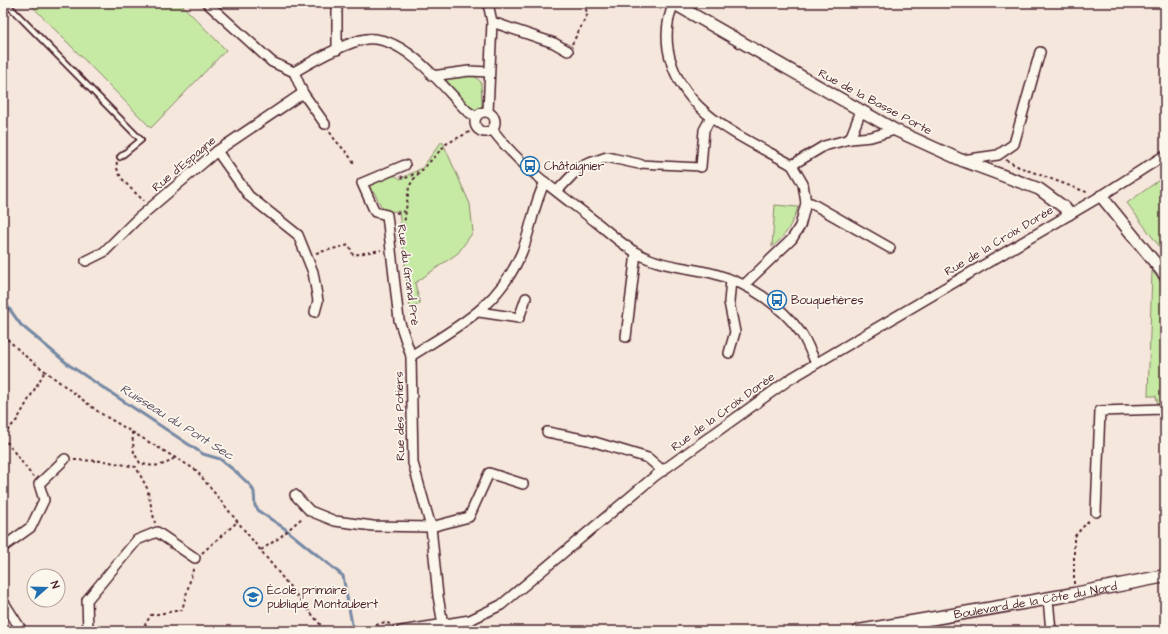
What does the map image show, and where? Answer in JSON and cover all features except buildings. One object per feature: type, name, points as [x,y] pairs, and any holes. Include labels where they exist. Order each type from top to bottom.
[{"type":"main road","name":"Boulevard de la Côte du Nord","points":[[859,631],[1074,594],[1165,576]]},
{"type":"street","points":[[208,3],[272,62],[294,72],[303,93],[326,124]]},
{"type":"street","points":[[337,3],[337,50]]},
{"type":"street","points":[[488,3],[492,22],[488,112]]},
{"type":"street","points":[[674,4],[666,34],[671,65],[684,90],[710,119],[792,165],[803,184],[806,203],[800,226],[792,239],[744,284]]},
{"type":"street","name":"Rue de la Basse Porte","points":[[674,4],[895,130],[961,160],[1039,189],[1065,208],[1069,214]]},
{"type":"street","points":[[492,22],[554,43],[568,51]]},
{"type":"street","points":[[294,72],[337,50],[366,39],[390,42],[410,53],[467,111],[476,117]]},
{"type":"street","points":[[961,160],[998,155],[1014,144],[1040,52]]},
{"type":"street","points":[[432,76],[469,71],[489,72]]},
{"type":"street","name":"Rue d'Espagne","points":[[86,261],[104,252],[150,208],[217,151],[303,93]]},
{"type":"street","points":[[850,139],[862,111]]},
{"type":"street","points":[[481,112],[488,112],[492,114],[496,121],[492,129],[486,132],[477,128],[476,117],[481,112]]},
{"type":"street","points":[[557,191],[581,166],[607,157],[639,164],[701,168],[704,130],[710,119]]},
{"type":"street","points":[[492,129],[504,145],[544,182],[636,252],[659,263],[715,274],[744,284],[782,313],[796,328],[816,363]]},
{"type":"street","points":[[792,165],[824,146],[850,139],[871,137],[895,130]]},
{"type":"street","points":[[217,151],[250,196],[284,222],[298,235],[313,272],[318,301],[315,312]]},
{"type":"street","name":"Rue de la Croix Dorée","points":[[402,631],[470,620],[500,605],[663,471],[790,379],[1099,197],[1165,155]]},
{"type":"street","name":"Rue du Grand Pré","points":[[405,165],[362,183],[375,212],[387,214],[391,238],[399,320],[411,356]]},
{"type":"street","name":"Rue des Potiers","points":[[443,625],[438,596],[431,527],[413,463],[411,356],[479,312],[497,295],[521,255],[544,182]]},
{"type":"street","points":[[1099,197],[1165,275]]},
{"type":"street","points":[[806,203],[811,203],[890,248]]},
{"type":"street","points":[[626,337],[636,252]]},
{"type":"street","points":[[729,353],[735,332],[729,302],[731,280]]},
{"type":"street","points":[[479,312],[519,318],[526,298]]},
{"type":"street","points":[[1096,512],[1100,411],[1165,410]]},
{"type":"street","points":[[547,432],[588,440],[648,458],[663,471]]},
{"type":"street","points":[[3,547],[31,527],[44,500],[39,484],[65,459]]},
{"type":"street","points":[[295,495],[310,511],[335,522],[373,526],[431,527],[469,517],[489,473],[523,484]]},
{"type":"street","points":[[88,631],[87,600],[137,540],[157,532],[195,558]]},
{"type":"street","points":[[1048,598],[1051,631]]},
{"type":"street","points":[[3,601],[22,631]]},
{"type":"lane","points":[[5,4],[141,140],[120,157]]},
{"type":"path","points":[[568,51],[587,15],[585,3]]},
{"type":"path","points":[[326,124],[334,140],[350,155],[354,164]]},
{"type":"path","points":[[391,238],[403,233],[409,187],[413,180],[446,144],[477,128]]},
{"type":"path","points":[[998,155],[1019,167],[1099,197]]},
{"type":"path","points":[[120,157],[116,166],[118,173],[150,208]]},
{"type":"path","points":[[307,255],[349,245],[353,255],[392,248]]},
{"type":"path","points":[[3,335],[24,355],[100,413],[196,470],[236,522],[262,550],[319,623],[327,631]]},
{"type":"path","points":[[39,484],[3,436],[17,420],[45,371]]},
{"type":"path","points":[[132,432],[134,453],[140,463],[150,466],[161,465],[173,460],[175,457]]},
{"type":"path","points":[[65,459],[104,461],[136,467]]},
{"type":"path","points":[[136,467],[140,463]]},
{"type":"path","points":[[136,467],[147,488],[157,532]]},
{"type":"path","points":[[262,550],[279,538],[310,511]]},
{"type":"path","points":[[1074,594],[1074,537],[1096,512]]},
{"type":"path","points":[[141,631],[151,615],[182,610],[195,558],[236,522]]},
{"type":"path","points":[[375,631],[376,625],[385,622],[402,631]]},
{"type":"green space","points":[[29,3],[180,3],[226,50],[151,128]]},
{"type":"green space","points":[[462,74],[473,75],[481,82],[481,110],[475,111],[471,109],[442,79],[460,77]]},
{"type":"green space","points":[[442,141],[470,204],[473,232],[458,253],[415,283],[420,304],[410,308],[399,211],[384,212],[374,192],[371,193],[368,188],[369,184],[385,177],[393,175],[400,179],[422,168]]},
{"type":"green space","points":[[1165,176],[1165,254],[1127,203]]},
{"type":"green space","points":[[775,205],[798,207],[794,219],[788,229],[781,239],[772,247]]},
{"type":"green space","points":[[1152,271],[1165,287],[1165,353],[1161,354],[1163,405],[1158,405],[1156,396],[1148,396]]},
{"type":"waterway","name":"Ruisseau du Pont Sec","points":[[3,300],[21,325],[69,365],[203,454],[220,459],[251,486],[254,492],[255,506],[260,512],[284,528],[343,576],[352,624],[356,631]]},
{"type":"place","name":"Châtaignier","points":[[530,166]]},
{"type":"place","name":"Bouquetières","points":[[777,300]]},
{"type":"place","name":"École primaire publique Montaubert","points":[[253,597]]}]
